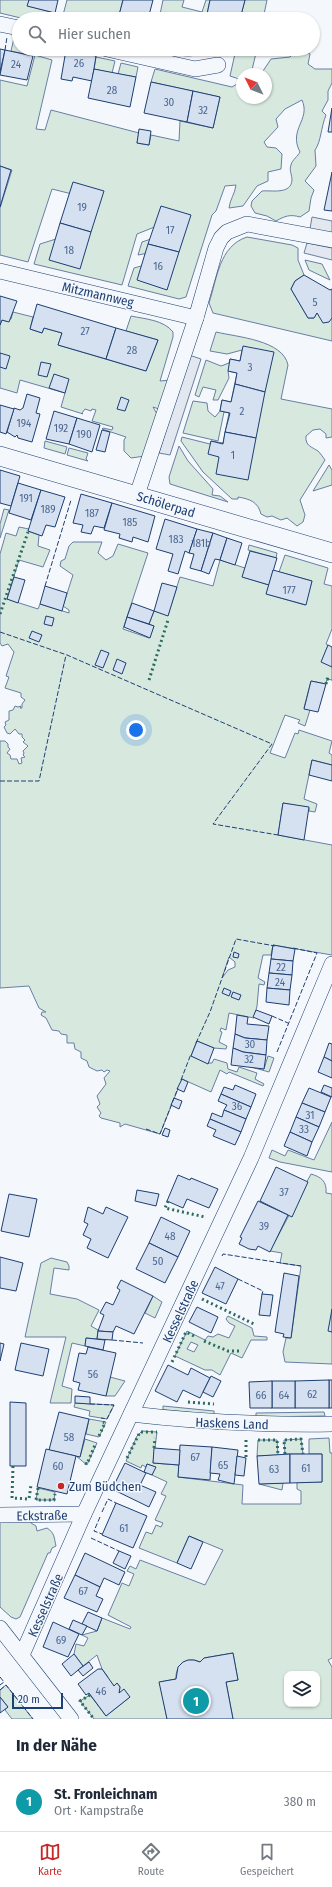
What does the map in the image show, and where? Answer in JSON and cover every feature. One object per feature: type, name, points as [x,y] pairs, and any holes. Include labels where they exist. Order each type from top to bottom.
[{"type":"street","points":[[0,24],[12,27]]},
{"type":"street","points":[[138,56],[195,69],[218,65]]},
{"type":"street","points":[[137,495],[196,318],[216,248],[221,238],[231,229],[241,225],[252,224],[332,240]]},
{"type":"street","name":"Mitzmannweg","points":[[0,271],[196,318]]},
{"type":"street","name":"Schölerpad","points":[[0,456],[332,553]]},
{"type":"street","name":"Kesselstraße","points":[[22,1655],[84,1514],[251,1158],[332,964]]},
{"type":"street","name":"Haskens Land","points":[[131,1414],[185,1421],[240,1424],[332,1424]]},
{"type":"street","name":"Eckstraße","points":[[0,1515],[84,1514]]},
{"type":"street","points":[[3,1639],[22,1655],[71,1719]]},
{"type":"shaded area","points":[[0,0],[29,0],[28,6],[51,12],[12,12],[12,16],[0,13]]},
{"type":"shaded area","points":[[67,0],[123,0],[120,12],[64,12]]},
{"type":"shaded area","points":[[163,0],[184,0],[182,7],[202,12],[160,12]]},
{"type":"shaded area","points":[[206,0],[210,0],[207,12],[202,12]]},
{"type":"shaded area","points":[[245,0],[267,0],[264,12],[242,12]]},
{"type":"shaded area","points":[[35,56],[52,60],[36,129],[45,130],[51,110],[139,133],[137,143],[149,145],[151,135],[179,141],[180,121],[213,128],[220,97],[151,82],[155,69],[232,87],[236,85],[236,104],[272,104],[272,68],[265,68],[271,59],[291,56],[310,56],[308,64],[315,69],[332,69],[332,83],[328,91],[328,100],[322,111],[326,115],[319,143],[315,150],[316,166],[305,181],[314,190],[309,211],[300,217],[288,216],[276,221],[267,216],[255,213],[251,206],[252,201],[262,191],[280,191],[291,185],[292,180],[290,167],[300,152],[297,144],[297,137],[304,113],[302,100],[285,109],[276,119],[278,127],[264,142],[267,147],[276,148],[282,154],[281,169],[268,172],[268,181],[257,186],[243,206],[229,208],[236,185],[225,186],[216,211],[212,215],[186,297],[179,299],[128,286],[134,268],[145,265],[148,253],[138,255],[142,242],[154,238],[157,226],[137,234],[122,285],[34,264],[40,244],[56,239],[72,194],[52,189],[28,262],[0,255],[0,208],[12,170],[0,166],[0,80],[27,86]]},
{"type":"shaded area","points":[[234,56],[255,56],[252,68],[236,68],[236,78],[230,76]]},
{"type":"shaded area","points":[[96,57],[115,61],[112,73],[94,69]]},
{"type":"shaded area","points":[[121,63],[138,67],[136,77],[118,74]]},
{"type":"shaded area","points":[[312,217],[332,221],[332,233],[310,229]]},
{"type":"shaded area","points":[[247,237],[292,245],[298,248],[298,260],[304,275],[295,281],[291,289],[308,318],[314,318],[317,313],[332,318],[332,341],[213,313],[209,303],[220,264],[230,248],[238,241]]},
{"type":"shaded area","points":[[307,243],[332,248],[332,260],[304,253]]},
{"type":"shaded area","points":[[305,260],[322,264],[330,280],[309,270]]},
{"type":"shaded area","points":[[13,312],[33,317],[30,329],[42,333],[44,328],[62,333],[58,345],[146,371],[158,340],[126,331],[131,316],[159,322],[173,332],[173,337],[160,381],[170,380],[162,410],[153,407],[157,414],[145,456],[131,458],[124,451],[124,440],[126,437],[102,429],[112,430],[113,427],[92,421],[96,410],[92,409],[91,411],[85,409],[82,413],[83,414],[61,407],[65,393],[20,380],[17,393],[0,388],[0,324],[2,320],[6,321],[11,319]]},
{"type":"shaded area","points":[[216,332],[258,341],[278,350],[288,365],[281,399],[332,409],[332,437],[326,438],[326,434],[320,429],[313,430],[306,436],[308,444],[318,451],[325,460],[300,500],[305,515],[303,522],[297,526],[287,518],[281,520],[272,516],[267,517],[261,514],[256,504],[250,500],[238,497],[238,499],[232,499],[203,472],[181,441],[182,437],[210,444],[211,441],[223,443],[229,413],[224,412],[218,441],[183,433],[193,401],[207,403],[208,411],[215,417],[220,411],[222,400],[231,402],[237,373],[228,371],[229,378],[218,400],[213,400],[216,390],[203,387],[199,397],[195,395],[206,360],[221,366],[229,363],[230,359],[240,361],[242,350],[227,354],[210,351]]},
{"type":"shaded area","points":[[189,355],[201,359],[170,455],[159,453]]},
{"type":"shaded area","points":[[45,441],[67,447],[65,454],[44,448]]},
{"type":"shaded area","points":[[179,446],[188,461],[213,489],[212,495],[220,496],[228,502],[170,484],[169,477]]},
{"type":"shaded area","points":[[69,448],[88,453],[86,459],[88,461],[67,455]]},
{"type":"shaded area","points":[[329,465],[332,470],[332,485],[313,491]]},
{"type":"shaded area","points":[[4,509],[9,510],[0,538],[0,524]]},
{"type":"shaded area","points":[[19,527],[29,529],[28,531],[39,535],[38,546],[50,550],[43,567],[19,560],[7,599],[38,609],[40,604],[69,613],[69,610],[63,606],[73,575],[60,566],[61,561],[65,559],[69,546],[73,542],[102,542],[98,553],[106,560],[113,556],[118,544],[148,553],[123,629],[149,638],[154,626],[149,624],[154,611],[168,615],[180,577],[213,586],[220,560],[245,568],[243,577],[269,585],[267,594],[305,605],[312,581],[279,572],[285,555],[328,568],[324,584],[332,586],[332,629],[326,644],[328,645],[332,667],[332,680],[327,679],[326,684],[311,681],[304,708],[310,710],[305,726],[298,723],[300,720],[285,715],[270,753],[285,758],[295,733],[298,734],[299,730],[332,741],[329,753],[332,755],[332,765],[312,760],[304,799],[317,804],[315,812],[309,811],[309,808],[283,803],[278,835],[332,845],[332,955],[273,945],[271,955],[263,955],[258,978],[265,982],[264,985],[259,984],[257,1006],[254,1018],[229,1013],[226,1030],[221,1028],[220,1031],[222,1032],[219,1042],[227,1046],[226,1049],[214,1048],[197,1041],[191,1056],[208,1063],[212,1063],[214,1059],[227,1063],[228,1069],[237,1072],[239,1067],[257,1073],[255,1079],[264,1084],[263,1086],[229,1072],[227,1074],[220,1070],[211,1092],[182,1079],[160,1134],[125,1124],[120,1127],[120,1123],[101,1118],[99,1116],[101,1113],[97,1107],[100,1104],[97,1096],[106,1084],[104,1078],[110,1071],[97,1071],[89,1067],[87,1061],[81,1058],[81,1052],[75,1049],[74,1043],[67,1043],[67,1035],[61,1034],[59,1031],[52,1030],[46,1018],[41,1015],[42,1012],[46,1012],[39,1008],[29,986],[0,988],[0,741],[5,741],[8,744],[10,749],[7,753],[10,755],[11,759],[17,759],[19,764],[22,763],[21,758],[25,757],[23,755],[23,751],[28,746],[23,742],[25,740],[22,737],[22,734],[19,734],[15,729],[10,734],[7,733],[4,727],[6,725],[5,722],[9,720],[9,711],[13,710],[15,706],[21,706],[20,708],[22,708],[22,704],[25,700],[21,697],[21,693],[5,688],[9,677],[6,676],[14,652],[8,644],[2,646],[0,643],[0,554],[6,533],[16,536]],"holes":[[[229,957],[235,962],[235,967],[228,970],[222,978]]]},
{"type":"shaded area","points":[[249,545],[277,553],[276,558],[248,550]]},
{"type":"shaded area","points":[[268,1056],[274,1058],[269,1072],[251,1067],[264,1069]]},
{"type":"shaded area","points":[[332,1122],[332,1172],[280,1162],[269,1158],[272,1150],[285,1156],[288,1150],[314,1160]]},
{"type":"shaded area","points":[[311,1174],[323,1180],[326,1193],[332,1194],[332,1364],[285,1362],[283,1352],[286,1338],[291,1338],[301,1266],[280,1263],[282,1253],[270,1251]]},
{"type":"shaded area","points":[[51,1258],[67,1262],[69,1270],[54,1268],[50,1294],[77,1299],[99,1310],[91,1326],[98,1330],[97,1339],[86,1338],[85,1346],[72,1343],[62,1386],[72,1389],[71,1403],[50,1403],[66,1337],[25,1337],[41,1263]]},
{"type":"shaded area","points":[[153,1296],[162,1302],[155,1318],[145,1313]]},
{"type":"shaded area","points":[[228,1316],[252,1328],[254,1336],[267,1337],[267,1340],[251,1340],[242,1358],[231,1353],[220,1375],[212,1370],[205,1370],[175,1356],[187,1331],[205,1340],[208,1336],[213,1337],[218,1334],[229,1338],[235,1326],[229,1323],[226,1319]],"holes":[[[191,1342],[198,1345],[194,1352],[187,1349]]]},
{"type":"shaded area","points":[[110,1377],[125,1381],[115,1396],[106,1396]]},
{"type":"shaded area","points":[[75,1403],[114,1405],[107,1419],[89,1416],[90,1411],[74,1407]]},
{"type":"shaded area","points":[[163,1406],[214,1411],[214,1415],[163,1410]]},
{"type":"shaded area","points":[[324,1412],[325,1416],[256,1417],[256,1413]]},
{"type":"shaded area","points":[[89,1419],[106,1422],[99,1437],[86,1434]]},
{"type":"shaded area","points":[[142,1431],[157,1432],[153,1463],[179,1465],[178,1477],[243,1485],[242,1504],[301,1504],[301,1491],[297,1489],[297,1482],[322,1482],[322,1454],[309,1454],[309,1439],[329,1438],[330,1453],[332,1453],[332,1658],[328,1660],[332,1667],[332,1719],[233,1719],[226,1682],[238,1680],[233,1653],[204,1658],[200,1662],[195,1660],[187,1661],[180,1665],[176,1674],[176,1679],[160,1682],[167,1719],[94,1719],[80,1701],[90,1695],[106,1716],[130,1697],[119,1693],[120,1687],[117,1683],[114,1686],[107,1678],[108,1677],[102,1669],[97,1655],[83,1666],[74,1654],[76,1644],[84,1646],[88,1638],[82,1635],[97,1631],[102,1618],[130,1629],[131,1627],[108,1615],[122,1583],[129,1586],[134,1574],[127,1571],[130,1566],[136,1569],[140,1560],[205,1585],[223,1550],[189,1536],[177,1563],[139,1548],[146,1532],[152,1534],[156,1525],[161,1527],[163,1523],[155,1520],[166,1496],[161,1494],[167,1482],[152,1475],[155,1467],[147,1464],[146,1467],[142,1465],[141,1468],[126,1461],[137,1436]]},
{"type":"shaded area","points":[[85,1439],[97,1443],[87,1465],[76,1456],[80,1457]]},
{"type":"shaded area","points":[[301,1439],[303,1454],[285,1454],[284,1440]]},
{"type":"shaded area","points":[[258,1440],[277,1440],[278,1455],[257,1456]]},
{"type":"shaded area","points":[[283,1483],[282,1490],[259,1484]]},
{"type":"shaded area","points":[[38,1488],[55,1492],[54,1500],[36,1500]]},
{"type":"shaded area","points":[[0,1510],[30,1518],[31,1523],[36,1526],[37,1531],[47,1528],[53,1534],[56,1546],[52,1548],[50,1553],[48,1553],[20,1617],[16,1619],[11,1617],[0,1607]]},
{"type":"shaded area","points":[[6,1685],[33,1719],[12,1719],[5,1710],[8,1707],[0,1697],[0,1690]]},
{"type":"building","points":[[29,0],[58,0],[55,12],[27,6]]},
{"type":"building","points":[[123,0],[153,0],[150,12],[120,12]]},
{"type":"building","points":[[210,0],[245,0],[242,12],[207,12]]},
{"type":"building","points":[[0,49],[5,50],[0,72]]},
{"type":"building","points":[[5,50],[12,52],[12,56],[33,56],[27,80],[0,75]]},
{"type":"building","points":[[65,56],[96,56],[92,81],[73,77],[72,81],[61,79]]},
{"type":"building","points":[[94,69],[136,77],[130,107],[88,98]]},
{"type":"building","points":[[151,82],[193,91],[187,122],[144,113]]},
{"type":"building","points":[[193,91],[220,97],[213,128],[187,122]]},
{"type":"building","points":[[332,108],[332,132],[328,132]]},
{"type":"building","points":[[139,129],[151,131],[149,145],[137,143]]},
{"type":"building","points":[[0,166],[11,170],[0,207]]},
{"type":"building","points":[[332,172],[332,211],[324,210]]},
{"type":"building","points":[[73,182],[104,191],[91,232],[60,223]]},
{"type":"building","points":[[161,206],[191,215],[179,252],[148,244]]},
{"type":"building","points":[[60,223],[91,232],[80,269],[49,260]]},
{"type":"building","points":[[148,244],[179,252],[167,290],[137,280]]},
{"type":"building","points":[[304,275],[330,290],[332,289],[332,318],[329,322],[323,323],[317,313],[314,318],[308,318],[291,289],[295,281]]},
{"type":"building","points":[[0,296],[17,301],[9,322],[2,320],[0,325]]},
{"type":"building","points":[[37,304],[116,328],[106,359],[58,345],[62,333],[44,328],[42,333],[30,329]]},
{"type":"building","points":[[116,328],[158,340],[146,371],[106,359]]},
{"type":"building","points":[[243,346],[274,352],[265,392],[235,384],[237,373],[228,371],[230,359],[240,361]]},
{"type":"building","points":[[0,353],[10,356],[6,369],[0,367]]},
{"type":"building","points":[[41,362],[51,364],[47,377],[38,375]]},
{"type":"building","points":[[54,374],[69,379],[65,393],[49,388]]},
{"type":"building","points":[[235,384],[265,392],[256,438],[225,432],[230,413],[220,411],[222,400],[231,402]]},
{"type":"building","points":[[27,394],[40,398],[36,413],[40,414],[32,442],[18,438],[17,435],[15,437],[7,432],[14,408],[20,410],[23,408]]},
{"type":"building","points":[[121,397],[129,400],[125,411],[117,409]]},
{"type":"building","points":[[0,405],[14,409],[6,434],[0,432]]},
{"type":"building","points":[[54,411],[77,418],[69,444],[46,439]]},
{"type":"building","points":[[77,418],[100,425],[92,452],[69,444]]},
{"type":"building","points":[[102,430],[110,432],[105,452],[96,450]]},
{"type":"building","points":[[225,432],[256,438],[248,480],[216,474],[219,457],[208,454],[211,441],[223,444]]},
{"type":"building","points":[[0,470],[20,476],[11,506],[0,503]]},
{"type":"building","points":[[18,483],[41,490],[31,520],[9,513]]},
{"type":"building","points":[[41,490],[65,497],[55,527],[46,525],[42,536],[28,531]]},
{"type":"building","points":[[81,494],[112,503],[104,528],[94,526],[91,534],[81,532],[83,525],[73,523]]},
{"type":"building","points":[[112,503],[155,516],[148,542],[133,537],[132,542],[119,538],[120,534],[104,530]]},
{"type":"building","points":[[165,519],[197,529],[189,553],[185,551],[178,574],[168,571],[173,554],[156,549]]},
{"type":"building","points":[[197,529],[213,533],[201,571],[190,568],[194,554],[189,553]]},
{"type":"building","points":[[213,533],[227,538],[220,560],[215,559],[209,574],[201,571]]},
{"type":"building","points":[[227,538],[242,543],[235,565],[220,560]]},
{"type":"building","points":[[250,551],[277,558],[269,585],[242,577]]},
{"type":"building","points":[[273,570],[312,581],[306,605],[266,594]]},
{"type":"building","points":[[14,577],[25,580],[18,603],[7,599]]},
{"type":"building","points":[[162,583],[177,587],[168,616],[154,611]]},
{"type":"building","points":[[45,586],[67,593],[62,611],[40,604]]},
{"type":"building","points":[[132,603],[154,611],[149,624],[127,617]]},
{"type":"building","points":[[46,616],[54,618],[52,626],[44,624]]},
{"type":"building","points":[[127,617],[154,626],[150,638],[124,627]]},
{"type":"building","points":[[32,631],[42,635],[39,642],[29,638]]},
{"type":"building","points":[[328,645],[332,647],[332,667],[321,662]]},
{"type":"building","points":[[101,650],[109,653],[103,668],[95,665]]},
{"type":"building","points":[[117,659],[126,663],[122,674],[113,670]]},
{"type":"building","points":[[311,681],[326,684],[318,712],[304,709]]},
{"type":"building","points":[[312,760],[332,765],[332,781],[309,775]]},
{"type":"building","points":[[283,803],[309,807],[304,840],[278,835]]},
{"type":"building","points":[[273,945],[295,949],[293,961],[271,959]]},
{"type":"building","points":[[234,952],[239,954],[238,958],[233,957]]},
{"type":"building","points":[[271,959],[293,961],[292,975],[269,973]]},
{"type":"building","points":[[269,973],[292,975],[290,990],[267,988]]},
{"type":"building","points":[[224,988],[231,991],[229,996],[222,993]]},
{"type":"building","points":[[267,988],[290,990],[289,1005],[266,1002]]},
{"type":"building","points":[[233,992],[241,995],[239,1000],[231,997]]},
{"type":"building","points":[[256,1010],[272,1016],[269,1024],[253,1017]]},
{"type":"building","points":[[237,1015],[248,1017],[247,1024],[269,1026],[267,1040],[245,1038],[235,1034]]},
{"type":"building","points":[[235,1034],[245,1038],[267,1040],[266,1055],[243,1052],[233,1048]]},
{"type":"building","points":[[197,1041],[214,1048],[208,1064],[191,1056]]},
{"type":"building","points":[[329,1043],[332,1044],[332,1061],[324,1057]]},
{"type":"building","points":[[233,1048],[243,1052],[266,1055],[264,1069],[231,1065]]},
{"type":"building","points":[[324,1057],[332,1061],[332,1078],[318,1072]]},
{"type":"building","points":[[182,1079],[188,1082],[184,1092],[177,1089]]},
{"type":"building","points":[[235,1085],[256,1094],[251,1107],[221,1094],[224,1087],[233,1090]]},
{"type":"building","points":[[324,1085],[332,1088],[332,1097],[321,1092]]},
{"type":"building","points":[[309,1088],[331,1097],[325,1112],[302,1103]]},
{"type":"building","points":[[221,1094],[251,1107],[246,1119],[224,1110],[227,1105],[218,1101]]},
{"type":"building","points":[[174,1098],[182,1101],[179,1109],[171,1105]]},
{"type":"building","points":[[302,1103],[325,1112],[319,1127],[296,1117]]},
{"type":"building","points":[[224,1110],[246,1119],[241,1132],[210,1119],[212,1113],[222,1117]]},
{"type":"building","points":[[296,1117],[319,1127],[312,1142],[290,1132]]},
{"type":"building","points":[[210,1119],[241,1132],[235,1145],[213,1136],[216,1130],[207,1126]]},
{"type":"building","points":[[165,1128],[170,1130],[168,1137],[162,1135]]},
{"type":"building","points":[[290,1132],[312,1142],[307,1156],[284,1146]]},
{"type":"building","points":[[276,1167],[308,1182],[292,1217],[260,1201]]},
{"type":"building","points":[[178,1175],[190,1180],[191,1178],[218,1189],[209,1208],[187,1199],[183,1208],[167,1201]]},
{"type":"building","points":[[137,1190],[159,1194],[156,1206],[135,1201]]},
{"type":"building","points":[[9,1194],[37,1199],[29,1237],[1,1231]]},
{"type":"building","points":[[258,1201],[288,1215],[270,1252],[258,1246],[256,1250],[249,1249],[239,1244],[242,1238],[240,1237]]},
{"type":"building","points":[[88,1207],[103,1214],[106,1207],[128,1217],[108,1258],[87,1248],[91,1239],[83,1235],[88,1224],[84,1222]]},
{"type":"building","points":[[161,1217],[190,1231],[178,1257],[149,1243]]},
{"type":"building","points":[[149,1243],[178,1257],[165,1283],[136,1269]]},
{"type":"building","points":[[0,1257],[23,1263],[16,1291],[0,1288]]},
{"type":"building","points":[[215,1267],[238,1279],[226,1304],[202,1293]]},
{"type":"building","points":[[284,1273],[299,1276],[291,1338],[283,1337],[284,1334],[275,1332]]},
{"type":"building","points":[[121,1280],[153,1296],[134,1334],[116,1326],[113,1332],[98,1331],[104,1315],[100,1313],[106,1302],[113,1305],[120,1290],[117,1288]]},
{"type":"building","points":[[262,1294],[273,1295],[270,1316],[259,1315]]},
{"type":"building","points":[[197,1307],[218,1317],[211,1333],[189,1322]]},
{"type":"building","points":[[332,1309],[332,1332],[328,1331]]},
{"type":"building","points":[[98,1331],[113,1332],[112,1340],[97,1339]]},
{"type":"building","points":[[86,1338],[105,1340],[103,1350],[85,1346]]},
{"type":"building","points":[[0,1343],[4,1344],[0,1361]]},
{"type":"building","points":[[21,1343],[49,1349],[43,1376],[15,1370]]},
{"type":"building","points":[[88,1347],[116,1353],[106,1396],[78,1390],[80,1383],[73,1381],[79,1353],[86,1354]]},
{"type":"building","points":[[168,1365],[188,1375],[191,1368],[210,1378],[200,1398],[183,1390],[177,1402],[155,1391]]},
{"type":"building","points":[[211,1376],[221,1381],[213,1397],[203,1392]]},
{"type":"building","points":[[329,1380],[332,1380],[332,1408],[329,1408]]},
{"type":"building","points":[[329,1380],[329,1408],[295,1408],[295,1381]]},
{"type":"building","points":[[272,1381],[295,1381],[295,1408],[272,1408]]},
{"type":"building","points":[[272,1381],[272,1408],[250,1408],[249,1382]]},
{"type":"building","points":[[75,1396],[90,1397],[90,1404],[75,1403]]},
{"type":"building","points":[[10,1402],[26,1403],[26,1466],[10,1466]]},
{"type":"building","points":[[59,1412],[89,1419],[80,1457],[49,1450]]},
{"type":"building","points":[[180,1445],[212,1447],[210,1480],[178,1477]]},
{"type":"building","points":[[212,1447],[238,1450],[234,1484],[218,1480],[220,1474],[210,1473]]},
{"type":"building","points":[[154,1448],[180,1450],[179,1465],[153,1463]]},
{"type":"building","points":[[46,1449],[76,1456],[67,1494],[37,1487]]},
{"type":"building","points":[[290,1454],[290,1483],[259,1484],[257,1456]]},
{"type":"building","points":[[290,1454],[322,1454],[322,1482],[290,1483]]},
{"type":"building","points":[[237,1456],[246,1458],[244,1476],[235,1475]]},
{"type":"building","points":[[125,1463],[146,1473],[140,1485],[156,1492],[149,1507],[112,1489]]},
{"type":"building","points":[[147,1464],[156,1467],[152,1475],[144,1472]]},
{"type":"building","points":[[116,1503],[147,1516],[133,1548],[102,1535]]},
{"type":"building","points":[[189,1536],[203,1542],[191,1569],[177,1563]]},
{"type":"building","points":[[119,1551],[131,1556],[125,1569],[113,1563]]},
{"type":"building","points":[[85,1553],[125,1572],[119,1585],[104,1578],[100,1587],[75,1575]]},
{"type":"building","points":[[75,1575],[100,1587],[96,1596],[103,1599],[97,1612],[64,1598]]},
{"type":"building","points":[[88,1612],[102,1618],[97,1631],[82,1624]]},
{"type":"building","points":[[73,1620],[87,1626],[82,1635],[69,1629]]},
{"type":"building","points":[[53,1622],[79,1634],[68,1657],[43,1647]]},
{"type":"building","points":[[233,1653],[238,1680],[226,1682],[233,1719],[167,1719],[159,1682],[176,1679],[178,1667],[183,1662],[188,1660],[200,1662],[204,1658]]},
{"type":"building","points":[[74,1654],[83,1666],[71,1676],[62,1664]]},
{"type":"building","points":[[89,1662],[93,1668],[83,1676],[78,1670]]},
{"type":"building","points":[[98,1669],[102,1669],[114,1686],[117,1683],[120,1687],[119,1693],[124,1689],[130,1697],[106,1716],[89,1693],[86,1695],[78,1684]]},
{"type":"building","points":[[0,1697],[8,1707],[0,1713]]},
{"type":"hedge","points":[[0,614],[28,532]]},
{"type":"hedge","points":[[149,680],[168,620]]},
{"type":"hedge","points":[[326,684],[327,679],[332,680]]},
{"type":"hedge","points":[[168,1201],[165,1208],[205,1217]]},
{"type":"hedge","points":[[202,1299],[256,1325]]},
{"type":"hedge","points":[[172,1362],[186,1332],[194,1336]]},
{"type":"hedge","points":[[204,1341],[228,1351],[239,1351]]},
{"type":"hedge","points":[[188,1402],[214,1404]]},
{"type":"hedge","points":[[99,1436],[105,1423],[103,1422]]},
{"type":"hedge","points":[[127,1458],[140,1432],[157,1432]]},
{"type":"hedge","points":[[154,1448],[155,1438]]},
{"type":"hedge","points":[[285,1454],[284,1440],[301,1439],[303,1454]]},
{"type":"hedge","points":[[246,1440],[246,1458]]},
{"type":"hedge","points":[[258,1440],[277,1440],[278,1455]]},
{"type":"hedge","points":[[85,1463],[87,1464],[95,1445]]},
{"type":"hedge","points":[[13,1466],[12,1498],[29,1499],[31,1485]]},
{"type":"hedge","points":[[38,1488],[36,1500],[54,1500],[55,1494]]},
{"type":"hedge","points":[[90,1695],[80,1701],[94,1719]]},
{"type":"fence","points":[[5,50],[7,37]]},
{"type":"fence","points":[[45,586],[71,500]]},
{"type":"fence","points":[[0,632],[67,655],[272,744],[213,824],[278,835]]},
{"type":"fence","points":[[0,781],[39,781],[66,655]]},
{"type":"fence","points":[[196,1043],[210,1012],[236,939],[275,946]]},
{"type":"fence","points":[[277,1052],[317,953],[293,948]]},
{"type":"fence","points":[[272,1016],[288,1023]]},
{"type":"fence","points":[[181,1080],[191,1054]]},
{"type":"fence","points":[[146,1129],[160,1134],[178,1088]]},
{"type":"fence","points":[[222,1256],[223,1254],[301,1266]]},
{"type":"fence","points":[[238,1279],[263,1291],[262,1294]]},
{"type":"fence","points":[[112,1340],[143,1343]]},
{"type":"fence","points":[[90,1404],[114,1405],[107,1419],[101,1418]]},
{"type":"fence","points":[[102,1512],[108,1499],[116,1503]]},
{"type":"fence","points":[[100,1517],[94,1531],[102,1534]]},
{"type":"fence","points":[[91,1538],[119,1551]]},
{"type":"fence","points":[[0,1677],[4,1682],[0,1685]]},
{"type":"fence","points":[[0,1690],[6,1685],[33,1719]]},
{"type":"place","name":"Zum Büdchen","points":[[61,1486]]},
{"type":"place","name":"St. Fronleichnam","points":[[196,1701]]}]
